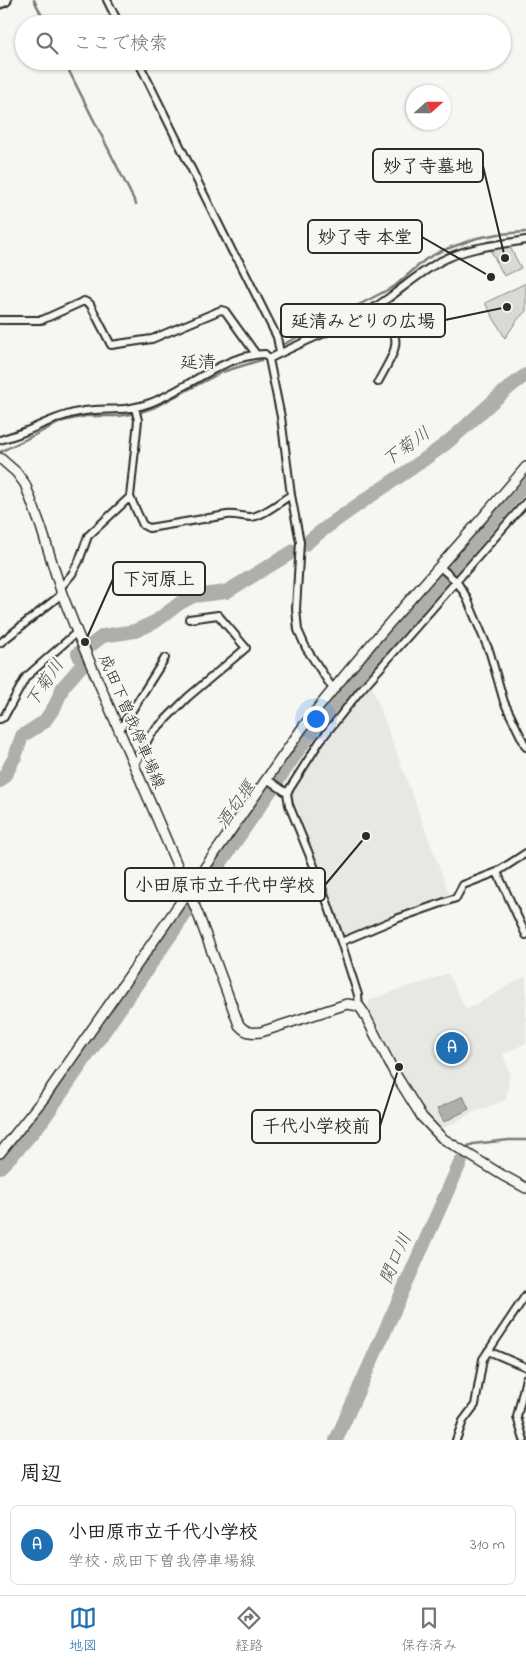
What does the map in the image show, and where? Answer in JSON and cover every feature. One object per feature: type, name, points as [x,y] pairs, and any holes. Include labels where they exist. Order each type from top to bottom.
[{"type":"highway","points":[[0,2],[5,0]]},
{"type":"main road","name":"成田下曽我停車場線","points":[[0,458],[12,468],[25,484],[61,591],[77,632],[198,914],[239,1025],[245,1031],[251,1033],[261,1032],[348,1004],[358,1006]]},
{"type":"main road","points":[[0,1153],[44,1098],[303,727],[333,689],[526,467]]},
{"type":"main road","points":[[358,1006],[364,1013],[394,1072],[422,1117],[442,1138],[526,1188]]},
{"type":"street","points":[[108,0],[115,15]]},
{"type":"street","points":[[142,70],[277,337],[280,353]]},
{"type":"street","points":[[269,359],[364,314],[441,262],[471,249],[491,244],[526,240]]},
{"type":"street","points":[[0,320],[42,320],[84,302],[90,304],[111,344],[152,340],[222,310],[225,311],[256,354]]},
{"type":"street","points":[[378,382],[393,353],[396,341],[394,332],[379,305]]},
{"type":"street","points":[[0,440],[27,431],[65,414],[86,410],[119,411],[135,408],[158,400],[218,368],[256,354],[265,354],[269,359],[281,417],[291,495],[300,542],[296,609],[298,630],[306,648],[333,689]]},
{"type":"street","points":[[135,408],[138,420],[130,497],[143,524],[149,528],[227,515],[237,514],[250,517],[259,515],[291,495]]},
{"type":"street","points":[[0,643],[61,591],[76,568],[88,536],[130,497]]},
{"type":"street","points":[[285,791],[320,740],[359,692],[526,502]]},
{"type":"street","points":[[440,567],[457,582],[466,596],[490,652],[504,702],[526,747]]},
{"type":"street","points":[[134,766],[151,734],[188,697],[246,648],[218,615],[189,619]]},
{"type":"street","points":[[0,720],[4,717],[26,677],[77,632]]},
{"type":"street","points":[[119,732],[165,658]]},
{"type":"street","points":[[267,778],[285,791],[341,942],[358,996],[358,1006]]},
{"type":"street","points":[[341,942],[396,919],[456,898],[463,885],[497,872],[526,853]]},
{"type":"street","points":[[497,872],[526,935]]},
{"type":"street","points":[[456,1440],[463,1421],[475,1405],[483,1359],[526,1295]]},
{"type":"street","points":[[488,1351],[526,1367]]},
{"type":"street","points":[[524,1440],[518,1417],[526,1378]]},
{"type":"shaded area","points":[[508,243],[521,268],[504,276],[489,247]]},
{"type":"shaded area","points":[[526,283],[526,311],[505,338],[485,303]]},
{"type":"shaded area","points":[[368,687],[372,687],[450,896],[342,938],[291,803],[292,796],[313,756]]},
{"type":"shaded area","points":[[448,973],[466,1010],[526,976],[526,1013],[524,1015],[526,1019],[526,1043],[503,1054],[510,1074],[506,1100],[474,1112],[442,1129],[424,1110],[402,1074],[402,1067],[398,1066],[368,1005],[370,1000]]},
{"type":"shaded area","points":[[463,1096],[469,1109],[444,1122],[437,1109]]},
{"type":"waterway","points":[[34,0],[42,15]]},
{"type":"waterway","points":[[69,70],[136,204]]},
{"type":"waterway","points":[[284,344],[395,286],[426,259],[441,251],[477,238],[526,232]]},
{"type":"waterway","points":[[0,452],[63,421],[86,416],[119,416],[138,413],[155,407],[222,372],[261,360]]},
{"type":"waterway","name":"下菊川","points":[[304,545],[444,445],[526,375]]},
{"type":"waterway","name":"酒匂堰","points":[[0,1167],[42,1121],[311,732],[352,682],[526,483]]},
{"type":"waterway","name":"下菊川","points":[[91,645],[103,636],[135,631],[155,622],[180,603],[193,596],[226,592],[294,551]]},
{"type":"waterway","name":"下菊川","points":[[15,757],[22,736],[44,722],[55,706],[63,687],[83,664],[78,653]]},
{"type":"waterway","name":"下菊川","points":[[0,781],[12,762]]},
{"type":"waterway","name":"関口川","points":[[461,1161],[468,1146],[473,1144],[526,1140]]},
{"type":"waterway","name":"関口川","points":[[336,1440],[461,1161]]},
{"type":"place","name":"妙了寺墓地","points":[[505,258]]},
{"type":"place","name":"妙了寺 本堂","points":[[491,277]]},
{"type":"place","name":"延清みどりの広場","points":[[507,307]]},
{"type":"place","name":"下河原上","points":[[85,642]]},
{"type":"place","name":"小田原市立千代中学校","points":[[366,836]]},
{"type":"place","name":"小田原市立千代小学校","points":[[452,1048]]},
{"type":"place","name":"千代小学校前","points":[[399,1067]]},
{"type":"district","name":"延清","points":[[198,364]]}]
